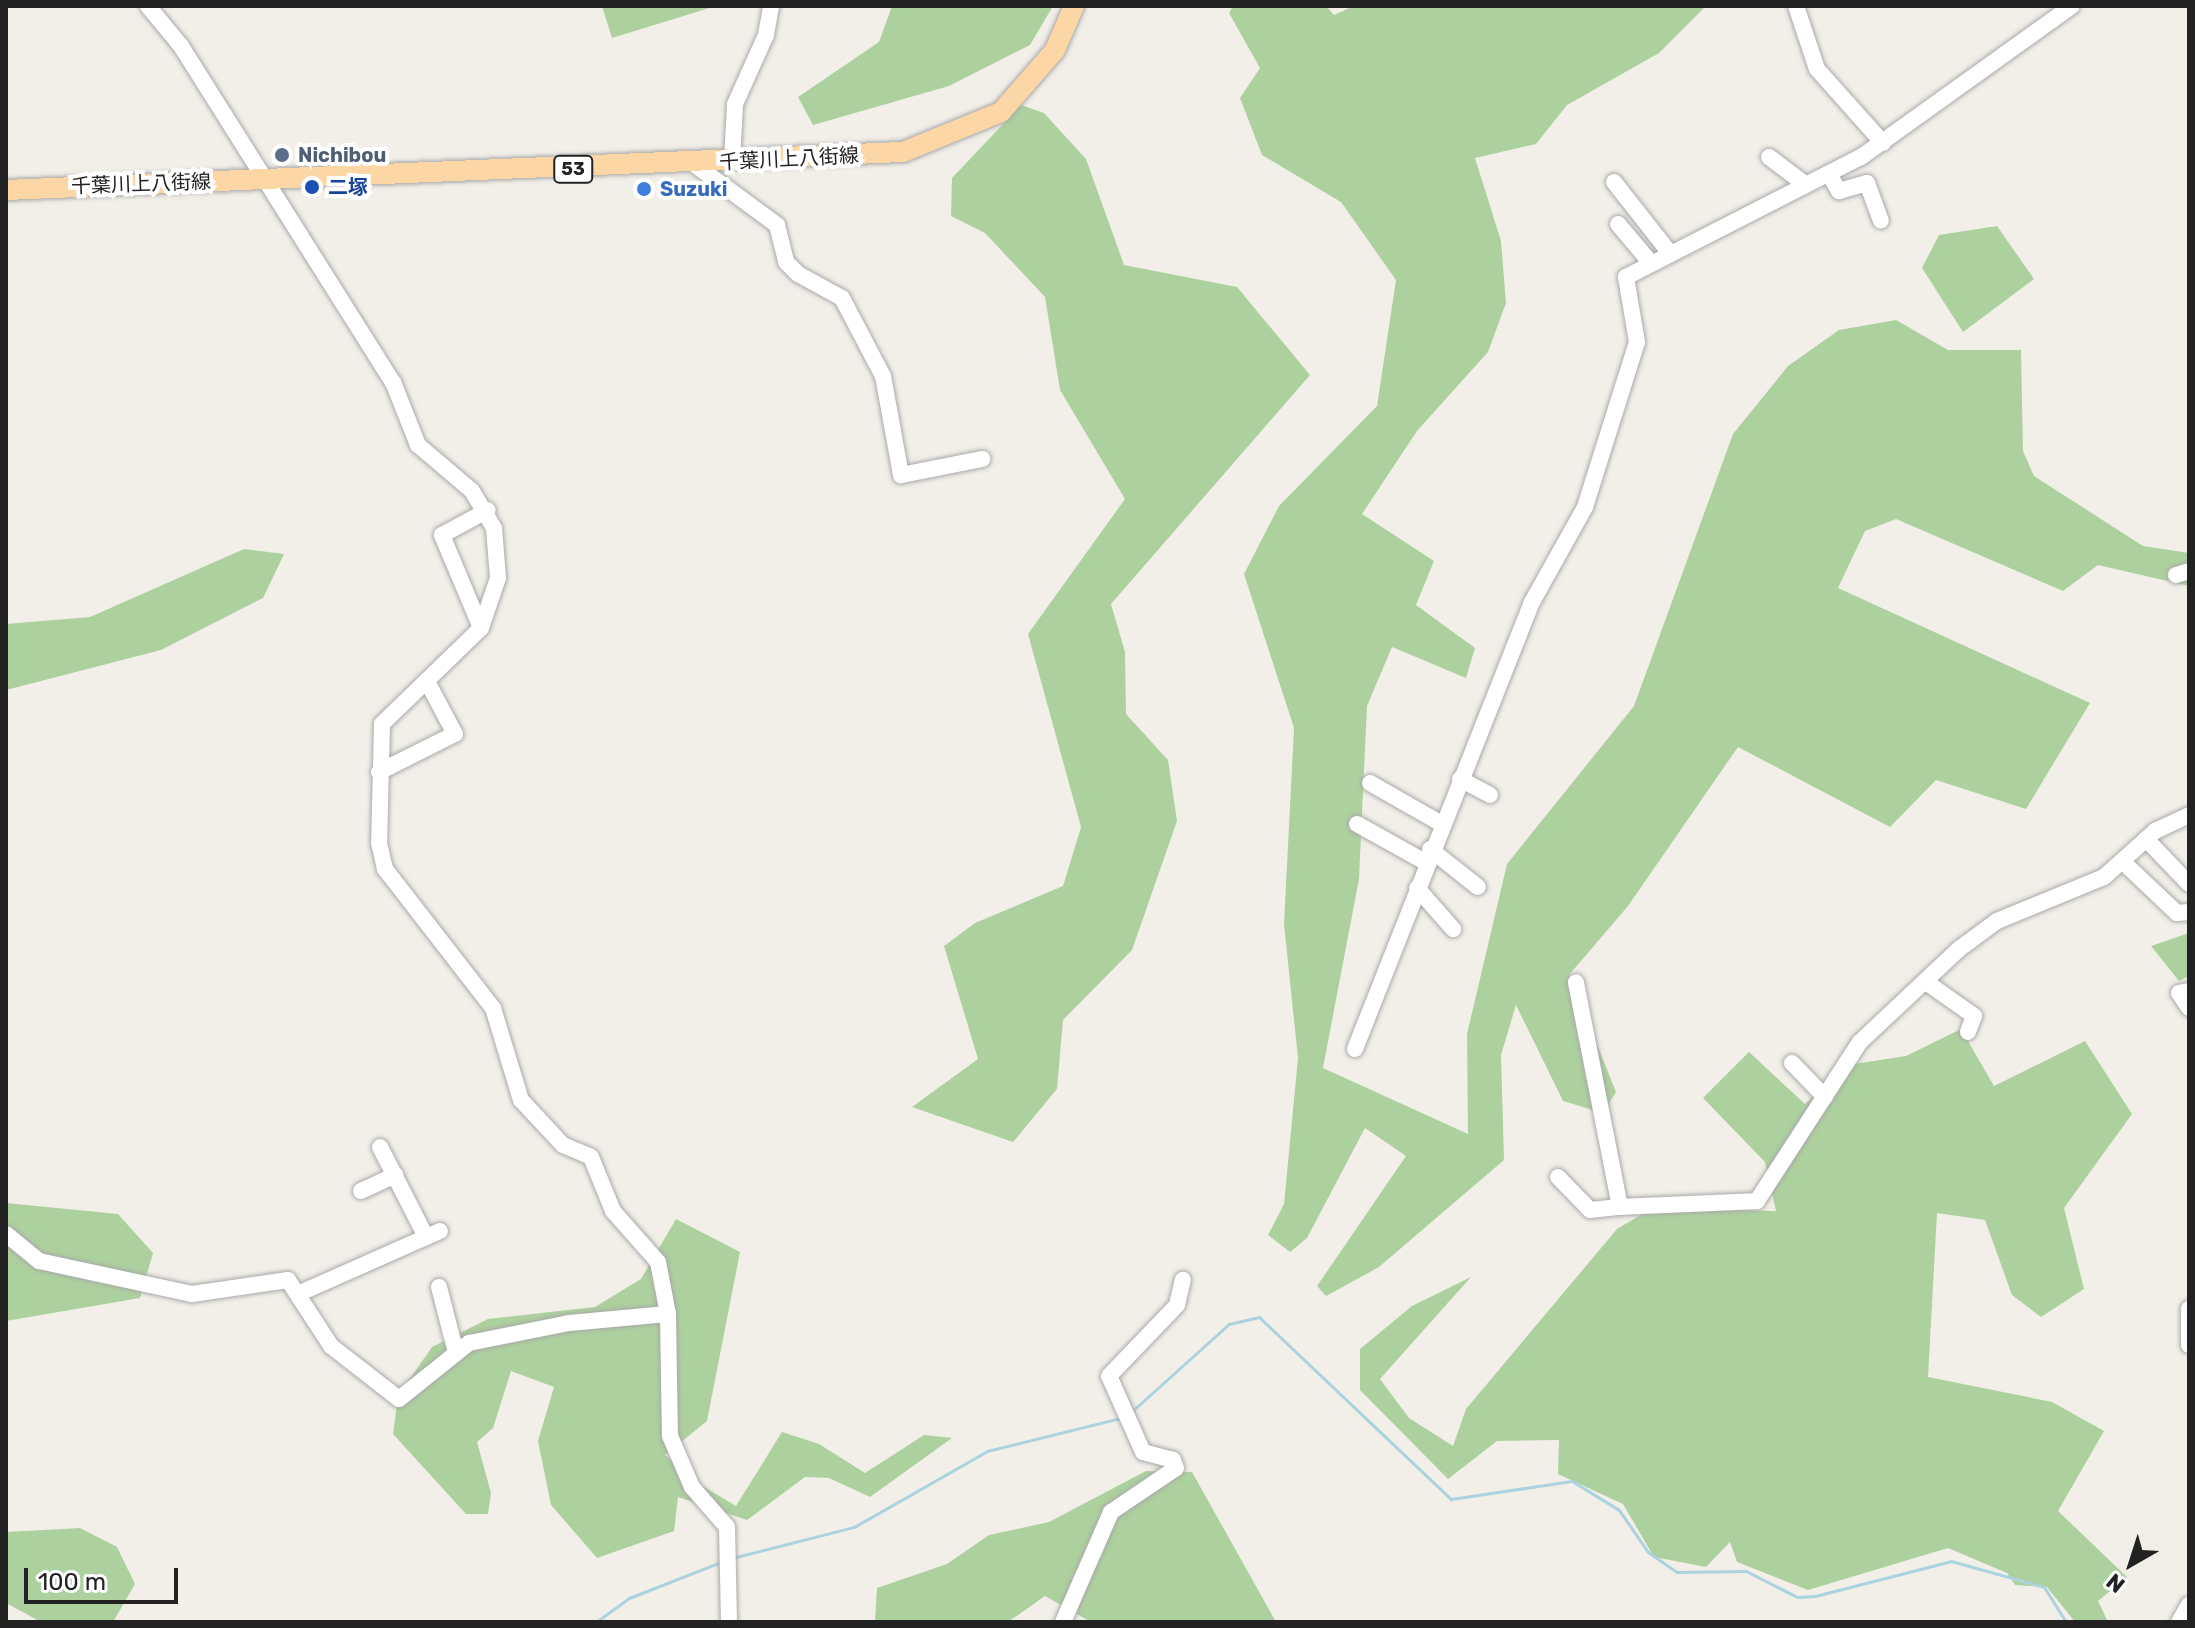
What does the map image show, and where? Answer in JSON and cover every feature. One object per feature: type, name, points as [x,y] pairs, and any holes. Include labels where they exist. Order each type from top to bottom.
[{"type":"main road","name":"千葉川上八街線","points":[[6,190],[694,164],[903,152],[970,128],[1028,87],[1074,6]]},
{"type":"street","points":[[148,6],[393,382],[418,445],[488,510],[498,578],[481,628],[429,685],[386,713],[379,772],[385,869],[493,1008],[521,1100],[563,1145],[591,1157],[613,1211],[654,1254],[668,1314],[670,1436],[692,1487],[727,1527],[729,1622]]},
{"type":"street","points":[[732,162],[735,104],[766,35],[771,6]]},
{"type":"street","points":[[1796,6],[1817,69],[1883,143]]},
{"type":"street","points":[[1355,1049],[1427,855],[1532,602],[1585,507],[1637,342],[1623,281],[1650,262],[1829,174],[1883,143],[2072,6]]},
{"type":"street","points":[[1769,157],[1806,185]]},
{"type":"street","points":[[694,164],[777,225],[786,262],[798,274],[842,298],[883,376],[901,475],[982,459]]},
{"type":"street","points":[[1829,174],[1839,191],[1867,183],[1881,221]]},
{"type":"street","points":[[1614,182],[1669,252]]},
{"type":"street","points":[[1618,224],[1650,262]]},
{"type":"street","points":[[481,628],[442,535],[488,510]]},
{"type":"street","points":[[379,772],[455,734],[429,685]]},
{"type":"street","points":[[1460,779],[1490,795]]},
{"type":"street","points":[[1370,783],[1442,824]]},
{"type":"street","points":[[1558,1177],[1590,1210],[1757,1201],[1860,1042],[1926,982],[1997,921],[2123,862],[2146,839],[2189,815]]},
{"type":"street","points":[[1357,824],[1427,855],[1478,887]]},
{"type":"street","points":[[2146,839],[2189,884]]},
{"type":"street","points":[[2123,862],[2177,913],[2189,912]]},
{"type":"street","points":[[1417,888],[1453,929]]},
{"type":"street","points":[[1576,982],[1620,1207]]},
{"type":"street","points":[[1926,982],[1974,1016],[1968,1032]]},
{"type":"street","points":[[2189,991],[2179,993],[2189,1008]]},
{"type":"street","points":[[1792,1063],[1825,1097]]},
{"type":"street","points":[[300,1293],[433,1234],[380,1147]]},
{"type":"street","points":[[361,1191],[395,1175]]},
{"type":"street","points":[[6,1234],[39,1261],[147,1286],[222,1295],[251,1280],[288,1280],[300,1293],[331,1346],[399,1399],[455,1349],[569,1323],[668,1314]]},
{"type":"street","points":[[1063,1622],[1111,1512],[1176,1468],[1173,1460],[1143,1452],[1109,1376],[1177,1305],[1183,1280]]},
{"type":"street","points":[[439,1287],[455,1349]]},
{"type":"street","points":[[2189,1309],[2189,1345]]},
{"type":"street","points":[[2179,1622],[2189,1605]]},
{"type":"green space","points":[[602,6],[716,6],[612,38]]},
{"type":"green space","points":[[892,6],[1053,6],[1030,45],[949,86],[813,125],[798,97],[879,42]]},
{"type":"green space","points":[[1233,6],[1326,6],[1334,15],[1354,6],[1706,6],[1659,53],[1567,105],[1536,144],[1475,158],[1501,241],[1506,303],[1488,352],[1417,431],[1362,514],[1434,561],[1416,605],[1475,648],[1466,678],[1392,647],[1367,706],[1359,879],[1323,1068],[1468,1134],[1467,1034],[1507,864],[1634,706],[1733,434],[1788,366],[1839,330],[1896,320],[1948,350],[2021,350],[2023,451],[2034,476],[2143,546],[2189,553],[2189,586],[2098,565],[2063,591],[1896,519],[1865,531],[1838,588],[2090,703],[2026,809],[1936,780],[1890,827],[1738,747],[1628,906],[1569,975],[1616,1092],[1603,1113],[1563,1101],[1516,1005],[1501,1055],[1504,1160],[1379,1267],[1326,1296],[1317,1286],[1406,1156],[1365,1128],[1307,1238],[1290,1252],[1268,1235],[1284,1204],[1298,1058],[1284,924],[1294,728],[1244,574],[1279,506],[1377,406],[1396,280],[1341,202],[1262,155],[1240,98],[1260,68],[1229,13]]},
{"type":"green space","points":[[1021,105],[1044,113],[1086,159],[1124,265],[1237,287],[1310,375],[1111,604],[1125,652],[1126,714],[1168,760],[1177,821],[1132,950],[1063,1020],[1057,1089],[1013,1142],[912,1107],[978,1059],[944,946],[975,923],[1063,886],[1081,827],[1028,634],[1125,499],[1060,390],[1045,297],[985,233],[951,216],[952,178]]},
{"type":"green space","points":[[1997,226],[2034,279],[1963,332],[1922,268],[1939,235]]},
{"type":"green space","points":[[244,549],[284,554],[263,598],[161,650],[6,690],[6,624],[90,617]]},
{"type":"green space","points":[[2189,933],[2189,976],[2179,981],[2151,946]]},
{"type":"green space","points":[[1961,1029],[1994,1086],[2085,1041],[2132,1114],[2064,1208],[2084,1289],[2041,1317],[2012,1295],[1985,1220],[1937,1213],[1928,1377],[2052,1402],[2104,1431],[2058,1511],[2127,1577],[2098,1601],[2108,1622],[2075,1622],[2047,1587],[2015,1585],[2007,1573],[1948,1548],[1808,1590],[1737,1562],[1730,1542],[1706,1567],[1654,1557],[1623,1504],[1558,1474],[1559,1440],[1497,1441],[1448,1479],[1360,1390],[1360,1349],[1412,1306],[1471,1277],[1380,1379],[1409,1418],[1453,1446],[1466,1409],[1617,1229],[1651,1209],[1776,1211],[1765,1162],[1703,1098],[1749,1052],[1805,1104],[1848,1065],[1906,1056]]},
{"type":"green space","points":[[6,1203],[118,1214],[153,1253],[140,1298],[6,1321]]},
{"type":"green space","points":[[676,1219],[740,1252],[707,1421],[665,1455],[699,1484],[736,1506],[782,1432],[819,1444],[865,1473],[924,1435],[952,1438],[870,1497],[829,1478],[805,1477],[747,1520],[678,1497],[674,1531],[597,1558],[551,1505],[538,1441],[554,1387],[511,1371],[493,1428],[477,1442],[491,1493],[488,1514],[466,1514],[393,1434],[398,1396],[432,1347],[488,1319],[595,1307],[641,1279]]},
{"type":"green space","points":[[1146,1471],[1192,1472],[1276,1622],[1091,1622],[1045,1596],[1008,1622],[875,1622],[877,1588],[947,1564],[989,1535],[1049,1522]]},
{"type":"green space","points":[[80,1528],[117,1547],[135,1584],[113,1622],[41,1622],[6,1603],[6,1532]]},
{"type":"waterway","points":[[1130,1413],[1229,1324],[1259,1317],[1451,1499],[1572,1481],[1619,1510],[1648,1552],[1677,1572],[1746,1571],[1797,1597],[1815,1596],[1951,1561],[2044,1587],[2066,1622]]},
{"type":"waterway","points":[[732,1558],[854,1527],[987,1451],[1120,1418]]},
{"type":"waterway","points":[[596,1622],[629,1598],[721,1562]]},
{"type":"place","name":"Nichibou","points":[[282,155]]},
{"type":"place","name":"二塚","points":[[312,187]]},
{"type":"place","name":"Suzuki","points":[[644,189]]}]
